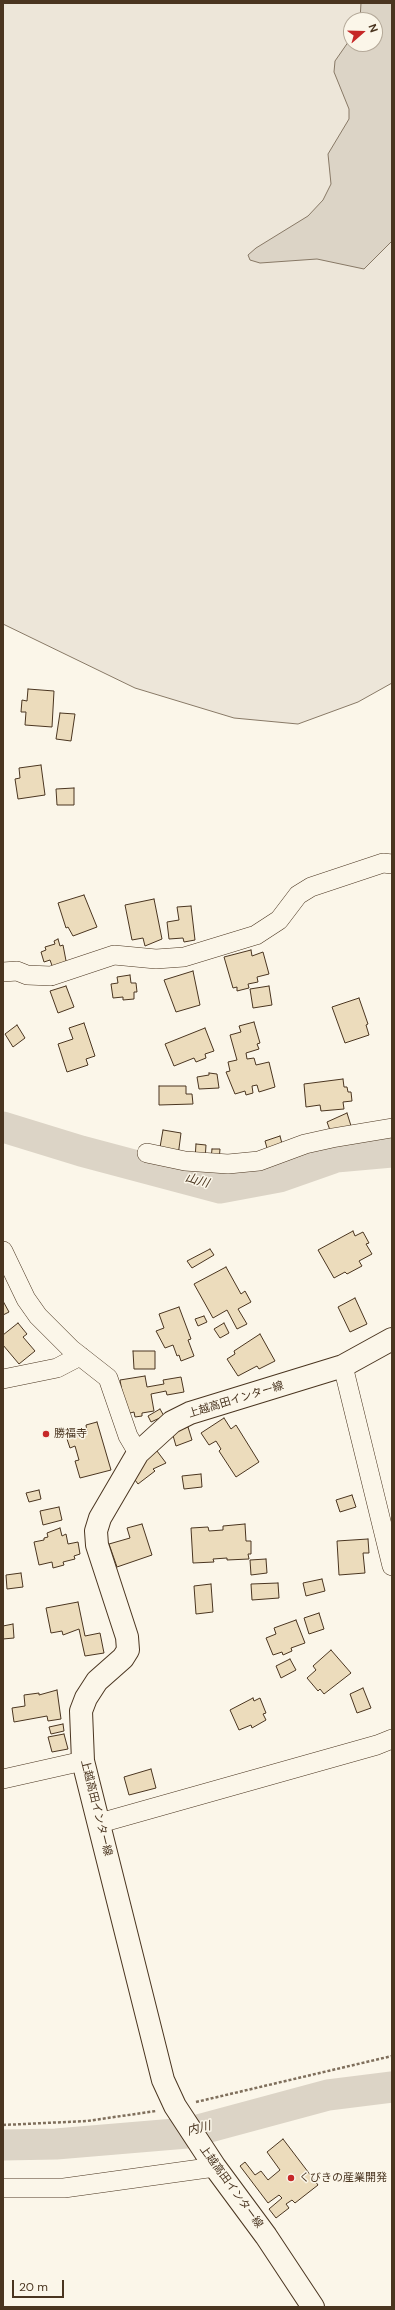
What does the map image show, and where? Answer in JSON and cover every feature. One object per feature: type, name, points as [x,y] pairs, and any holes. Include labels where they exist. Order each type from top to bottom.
[{"type":"main road","name":"上越高田インター線","points":[[313,2307],[266,2236],[215,2167],[175,2106],[163,2080],[100,1823],[83,1761],[81,1711],[86,1698],[97,1681],[123,1658],[128,1650],[127,1637],[96,1545],[96,1531],[100,1518],[138,1453],[172,1422],[190,1413],[342,1366],[392,1339]]},
{"type":"street","points":[[3,972],[12,971],[27,975],[51,976],[114,955],[167,960],[244,940],[265,930],[278,920],[298,895],[311,887],[383,863],[392,864]]},
{"type":"street","points":[[146,1153],[185,1161],[228,1164],[258,1161],[305,1144],[392,1128]]},
{"type":"street","points":[[3,1251],[26,1299],[38,1316],[57,1337],[108,1378],[128,1436],[138,1453]]},
{"type":"street","points":[[3,1379],[57,1368],[80,1356]]},
{"type":"street","points":[[342,1366],[392,1566]]},
{"type":"street","points":[[100,1823],[377,1745],[392,1739]]},
{"type":"street","points":[[3,1779],[83,1761]]},
{"type":"street","points":[[3,2188],[64,2188],[215,2167]]},
{"type":"path","points":[[3,2125],[87,2121],[175,2106],[392,2056]]},
{"type":"shaded area","points":[[3,3],[392,3],[392,683],[358,702],[298,724],[234,718],[135,688],[3,624]]},
{"type":"shaded area","points":[[361,3],[392,3],[392,241],[364,269],[317,259],[260,263],[250,260],[248,255],[256,248],[308,216],[323,200],[331,184],[328,154],[349,119],[349,109],[334,72],[335,61],[343,50],[343,52],[383,52],[383,12],[360,12]]},
{"type":"building","points":[[28,689],[54,691],[52,727],[25,725],[26,712],[21,712],[22,700],[27,701]]},
{"type":"building","points":[[60,713],[75,714],[71,741],[56,739]]},
{"type":"building","points":[[41,765],[45,795],[18,799],[15,779],[20,778],[19,768]]},
{"type":"building","points":[[74,788],[74,805],[57,805],[56,789]]},
{"type":"building","points":[[84,895],[97,927],[73,936],[68,927],[66,928],[58,903]]},
{"type":"building","points":[[154,899],[162,939],[145,946],[143,938],[132,940],[125,905]]},
{"type":"building","points":[[191,906],[195,940],[184,942],[183,938],[169,939],[167,922],[179,920],[177,907]]},
{"type":"building","points":[[58,939],[60,946],[63,945],[67,966],[54,971],[50,960],[44,962],[41,952],[46,950],[45,947],[55,944],[54,941]]},
{"type":"building","points":[[251,950],[252,956],[263,952],[269,974],[257,977],[258,982],[248,984],[249,988],[237,991],[237,987],[233,988],[224,957]]},
{"type":"building","points":[[193,971],[200,1005],[176,1012],[164,980]]},
{"type":"building","points":[[130,975],[131,983],[136,983],[137,992],[134,992],[134,999],[123,1000],[123,997],[113,998],[111,984],[118,983],[117,977]]},
{"type":"building","points":[[66,986],[74,1007],[58,1013],[50,991]]},
{"type":"building","points":[[269,986],[272,1005],[253,1008],[250,989]]},
{"type":"building","points":[[359,998],[368,1024],[366,1025],[369,1035],[345,1043],[332,1007]]},
{"type":"building","points":[[254,1022],[260,1043],[257,1044],[259,1049],[246,1053],[247,1059],[254,1058],[256,1065],[269,1062],[275,1087],[259,1092],[257,1085],[252,1086],[253,1093],[246,1095],[245,1091],[235,1094],[226,1072],[230,1071],[228,1062],[237,1060],[230,1035],[241,1032],[239,1026]]},
{"type":"building","points":[[84,1023],[95,1056],[86,1059],[88,1065],[67,1072],[58,1044],[73,1039],[69,1028]]},
{"type":"building","points":[[17,1025],[25,1038],[13,1047],[5,1034]]},
{"type":"building","points":[[205,1028],[214,1051],[205,1054],[206,1058],[196,1062],[194,1058],[174,1066],[165,1044]]},
{"type":"building","points":[[209,1073],[217,1074],[219,1088],[199,1089],[197,1077],[209,1075]]},
{"type":"building","points":[[343,1079],[344,1087],[347,1087],[348,1092],[351,1092],[352,1101],[343,1102],[344,1109],[321,1111],[320,1105],[306,1107],[304,1084]]},
{"type":"building","points":[[159,1086],[186,1086],[186,1094],[192,1094],[193,1104],[159,1105]]},
{"type":"building","points":[[347,1113],[352,1129],[331,1133],[327,1122]]},
{"type":"building","points":[[163,1130],[181,1133],[178,1156],[159,1153]]},
{"type":"building","points":[[280,1136],[284,1151],[269,1155],[265,1141]]},
{"type":"building","points":[[196,1144],[206,1145],[205,1160],[195,1159]]},
{"type":"building","points":[[212,1149],[220,1149],[219,1160],[211,1159]]},
{"type":"building","points":[[353,1231],[355,1236],[363,1232],[369,1243],[366,1244],[372,1254],[359,1261],[362,1266],[347,1274],[345,1272],[334,1278],[318,1250]]},
{"type":"building","points":[[210,1249],[214,1255],[192,1268],[187,1261]]},
{"type":"building","points":[[226,1267],[241,1294],[245,1291],[251,1302],[238,1309],[247,1324],[237,1329],[227,1310],[213,1318],[194,1284]]},
{"type":"building","points":[[355,1298],[367,1324],[350,1332],[338,1307]]},
{"type":"building","points":[[3,1301],[9,1312],[3,1315]]},
{"type":"building","points":[[179,1307],[191,1339],[188,1340],[194,1356],[181,1361],[179,1355],[177,1356],[173,1345],[165,1348],[156,1331],[164,1328],[159,1314]]},
{"type":"building","points":[[204,1316],[207,1322],[198,1326],[195,1319]]},
{"type":"building","points":[[18,1323],[27,1334],[23,1337],[35,1351],[19,1364],[3,1345],[3,1335]]},
{"type":"building","points":[[224,1323],[229,1333],[220,1338],[214,1329]]},
{"type":"building","points":[[260,1334],[275,1361],[259,1369],[257,1366],[238,1376],[227,1359],[235,1354],[234,1351]]},
{"type":"building","points":[[133,1351],[155,1351],[155,1369],[134,1369]]},
{"type":"building","points":[[145,1376],[147,1387],[164,1384],[163,1380],[181,1377],[184,1392],[167,1395],[166,1391],[151,1394],[154,1411],[142,1413],[142,1416],[135,1417],[134,1412],[126,1414],[120,1380]]},
{"type":"building","points":[[160,1409],[164,1416],[151,1422],[148,1416]]},
{"type":"building","points":[[224,1418],[231,1429],[236,1425],[259,1462],[236,1477],[219,1451],[221,1449],[216,1441],[209,1445],[201,1433]]},
{"type":"building","points":[[97,1422],[111,1470],[80,1478],[75,1461],[79,1460],[75,1446],[70,1448],[67,1439],[87,1432],[86,1425]]},
{"type":"building","points":[[188,1427],[192,1440],[176,1446],[172,1432]]},
{"type":"building","points":[[154,1447],[166,1463],[153,1469],[155,1471],[138,1484],[129,1472]]},
{"type":"building","points":[[201,1474],[202,1487],[184,1489],[182,1476]]},
{"type":"building","points":[[39,1490],[41,1499],[29,1502],[26,1493]]},
{"type":"building","points":[[352,1495],[356,1507],[340,1512],[336,1500]]},
{"type":"building","points":[[59,1507],[62,1520],[43,1525],[40,1511]]},
{"type":"building","points":[[142,1524],[152,1555],[117,1567],[109,1544],[130,1538],[127,1528]]},
{"type":"building","points":[[245,1524],[246,1541],[251,1541],[251,1554],[248,1554],[249,1559],[213,1559],[214,1562],[193,1563],[191,1528],[208,1527],[209,1531],[223,1530],[223,1526]]},
{"type":"building","points":[[60,1528],[62,1536],[66,1534],[68,1544],[78,1542],[80,1554],[74,1556],[75,1559],[63,1562],[64,1565],[53,1568],[52,1562],[39,1565],[34,1542],[44,1540],[44,1538],[48,1537],[47,1533]]},
{"type":"building","points":[[368,1539],[369,1553],[363,1553],[365,1573],[339,1575],[337,1541]]},
{"type":"building","points":[[266,1559],[267,1573],[251,1575],[250,1560]]},
{"type":"building","points":[[21,1573],[23,1587],[7,1589],[6,1575]]},
{"type":"building","points":[[322,1579],[325,1591],[306,1596],[303,1583]]},
{"type":"building","points":[[278,1583],[279,1598],[252,1600],[251,1584]]},
{"type":"building","points":[[211,1584],[213,1612],[196,1614],[194,1586]]},
{"type":"building","points":[[78,1602],[85,1636],[100,1633],[104,1653],[85,1656],[79,1629],[63,1635],[62,1631],[51,1633],[46,1608]]},
{"type":"building","points":[[319,1613],[324,1629],[309,1634],[304,1618]]},
{"type":"building","points":[[296,1620],[305,1643],[291,1648],[292,1651],[283,1655],[282,1652],[273,1655],[266,1638],[276,1634],[274,1628]]},
{"type":"building","points":[[13,1624],[14,1638],[3,1639],[3,1626]]},
{"type":"building","points":[[331,1650],[351,1673],[324,1694],[320,1689],[318,1691],[307,1678],[316,1670],[313,1666]]},
{"type":"building","points":[[290,1659],[296,1670],[281,1678],[276,1666]]},
{"type":"building","points":[[363,1688],[371,1708],[357,1713],[350,1694]]},
{"type":"building","points":[[57,1690],[61,1719],[48,1721],[47,1716],[14,1722],[12,1708],[25,1706],[24,1695],[39,1693],[39,1695]]},
{"type":"building","points":[[253,1698],[254,1701],[260,1698],[266,1713],[263,1714],[266,1720],[252,1728],[251,1725],[239,1730],[230,1710]]},
{"type":"building","points":[[63,1724],[64,1731],[51,1734],[49,1727]]},
{"type":"building","points":[[64,1734],[68,1749],[52,1752],[48,1737]]},
{"type":"building","points":[[151,1769],[156,1788],[129,1795],[124,1777]]},
{"type":"building","name":"くびきの産業開発","points":[[283,2139],[318,2185],[295,2203],[292,2200],[286,2204],[289,2208],[276,2218],[269,2209],[282,2198],[279,2195],[268,2203],[240,2166],[245,2162],[255,2175],[261,2171],[268,2180],[280,2170],[267,2152]]},
{"type":"waterway","name":"山川","points":[[3,1127],[81,1151],[220,1188],[279,1177],[336,1157],[392,1152]]},
{"type":"waterway","name":"内川","points":[[3,2145],[56,2144],[187,2133],[328,2095],[392,2087]]},
{"type":"place","name":"勝福寺","points":[[46,1434]]},
{"type":"place","name":"くびきの産業開発","points":[[291,2178]]}]
